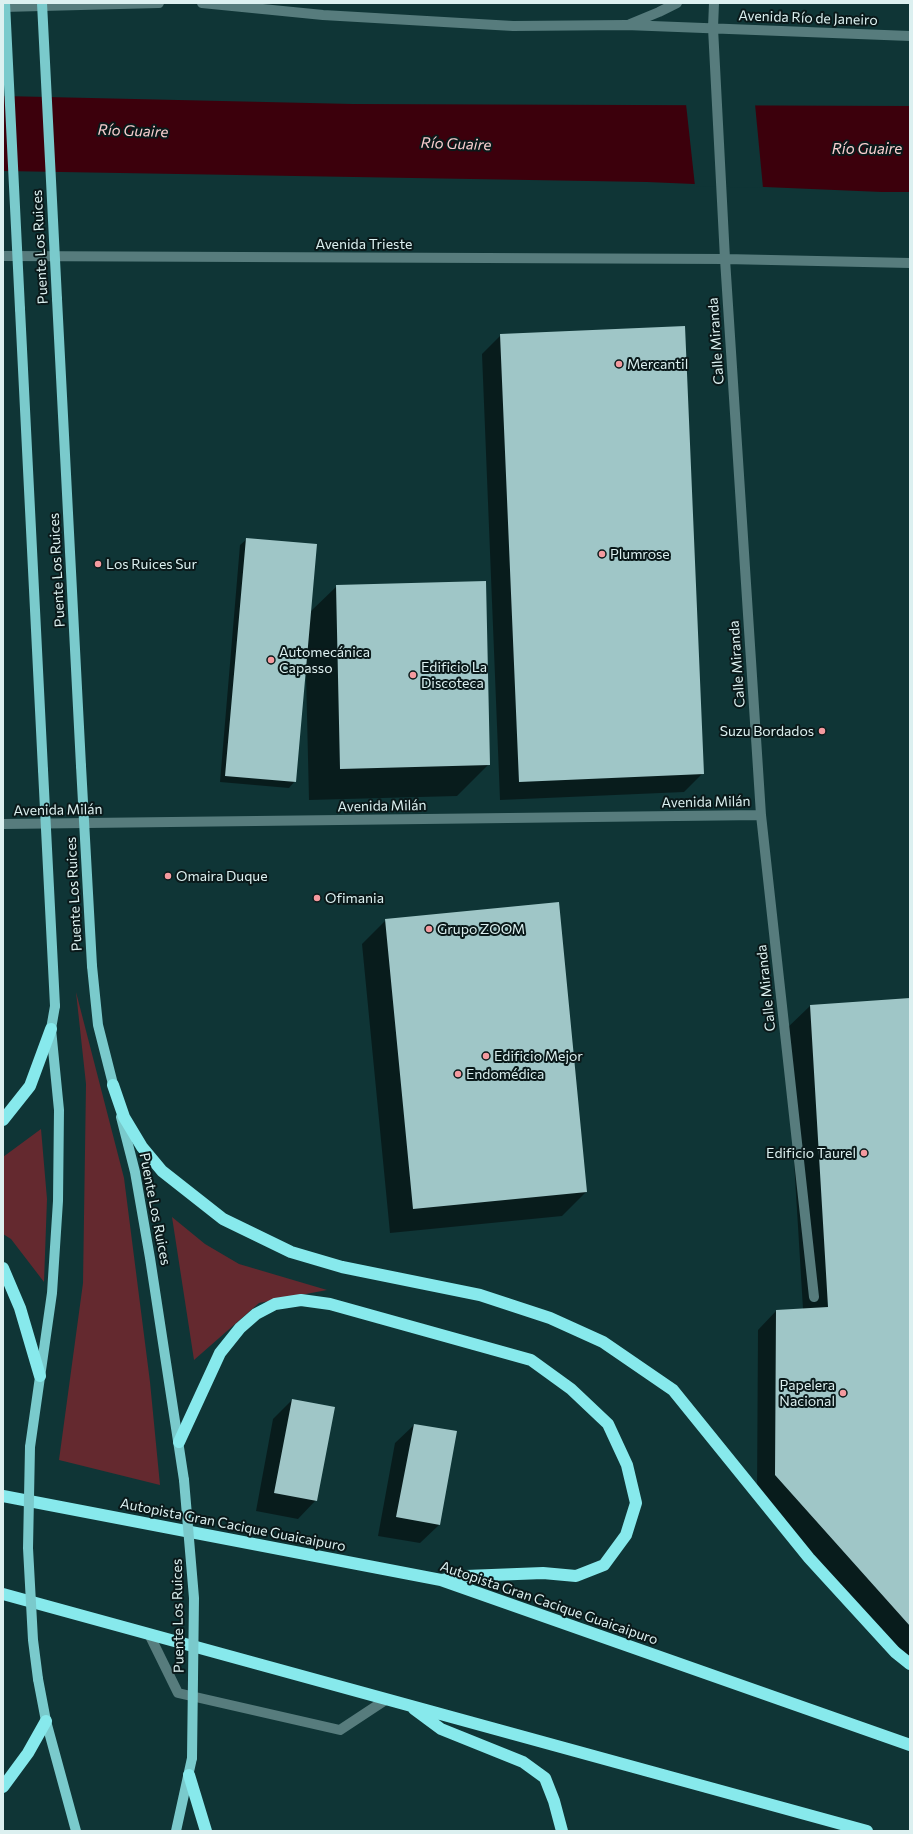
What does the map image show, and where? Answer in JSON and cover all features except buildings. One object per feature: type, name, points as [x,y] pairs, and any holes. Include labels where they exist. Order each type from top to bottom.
[{"type":"highway","points":[[3,1120],[30,1086],[52,1029]]},
{"type":"highway","points":[[113,1085],[124,1117],[142,1147],[162,1171],[222,1218],[291,1252],[342,1267],[480,1295],[550,1318],[603,1342],[673,1390],[809,1558],[895,1652],[910,1664]]},
{"type":"highway","points":[[3,1268],[20,1308],[40,1376]]},
{"type":"highway","points":[[179,1442],[220,1353],[240,1328],[250,1319],[275,1304],[301,1300],[330,1304],[531,1360],[571,1389],[608,1424],[627,1465],[636,1503],[626,1535],[604,1565],[576,1576],[543,1573],[466,1576],[441,1580]]},
{"type":"highway","name":"Autopista Gran Cacique Guaicaipuro","points":[[3,1496],[441,1580],[910,1745]]},
{"type":"highway","points":[[3,1594],[866,1831]]},
{"type":"highway","points":[[408,1704],[441,1729],[523,1762],[544,1778],[554,1801],[562,1831]]},
{"type":"highway","points":[[3,1787],[28,1754],[46,1721]]},
{"type":"highway","points":[[189,1775],[206,1831]]},
{"type":"main road","name":"Puente Los Ruices","points":[[5,3],[54,1006],[52,1029],[59,1110],[58,1201],[52,1293],[30,1447],[28,1548],[33,1640],[38,1680],[46,1721],[76,1831]]},
{"type":"main road","name":"Puente Los Ruices","points":[[42,3],[92,966],[98,1024],[135,1172],[179,1442],[184,1480],[194,1598],[192,1758],[176,1831]]},
{"type":"street","points":[[3,8],[159,3]]},
{"type":"street","name":"Avenida Río de Janeiro","points":[[202,3],[323,15],[513,26],[626,25],[910,36]]},
{"type":"street","points":[[626,25],[677,3]]},
{"type":"street","name":"Calle Miranda","points":[[714,3],[713,28],[715,82],[724,245],[761,815],[814,1297]]},
{"type":"street","name":"Avenida Trieste","points":[[3,256],[725,259],[910,262]]},
{"type":"street","name":"Avenida Milán","points":[[3,824],[761,815]]},
{"type":"street","points":[[149,1634],[178,1693],[340,1730],[387,1699]]},
{"type":"shaded area","points":[[76,992],[124,1178],[150,1382],[160,1485],[59,1460],[83,1283],[86,1084]]},
{"type":"shaded area","points":[[41,1129],[47,1199],[44,1282],[11,1239],[3,1234],[3,1157]]},
{"type":"shaded area","points":[[172,1217],[205,1244],[239,1264],[327,1290],[259,1303],[194,1360]]},
{"type":"water","name":"Río Guaire","points":[[3,96],[353,104],[910,106],[910,192],[647,182],[3,171]]},
{"type":"pier","points":[[686,104],[755,104],[763,188],[695,186]]},
{"type":"place","name":"Mercantil","points":[[619,364]]},
{"type":"place","name":"Plumrose","points":[[602,554]]},
{"type":"place","name":"Los Ruices Sur","points":[[98,564]]},
{"type":"place","name":"Automecánica Capasso","points":[[271,660]]},
{"type":"place","name":"Edificio La Discoteca","points":[[413,675]]},
{"type":"place","name":"Suzu Bordados","points":[[822,731]]},
{"type":"place","name":"Omaira Duque","points":[[168,876]]},
{"type":"place","name":"Ofimania","points":[[317,898]]},
{"type":"place","name":"Grupo ZOOM","points":[[429,929]]},
{"type":"place","name":"Edificio Mejor","points":[[486,1056]]},
{"type":"place","name":"Endomédica","points":[[458,1074]]},
{"type":"place","name":"Edificio Taurel","points":[[864,1153]]},
{"type":"place","name":"Papelera Nacional","points":[[843,1393]]}]
